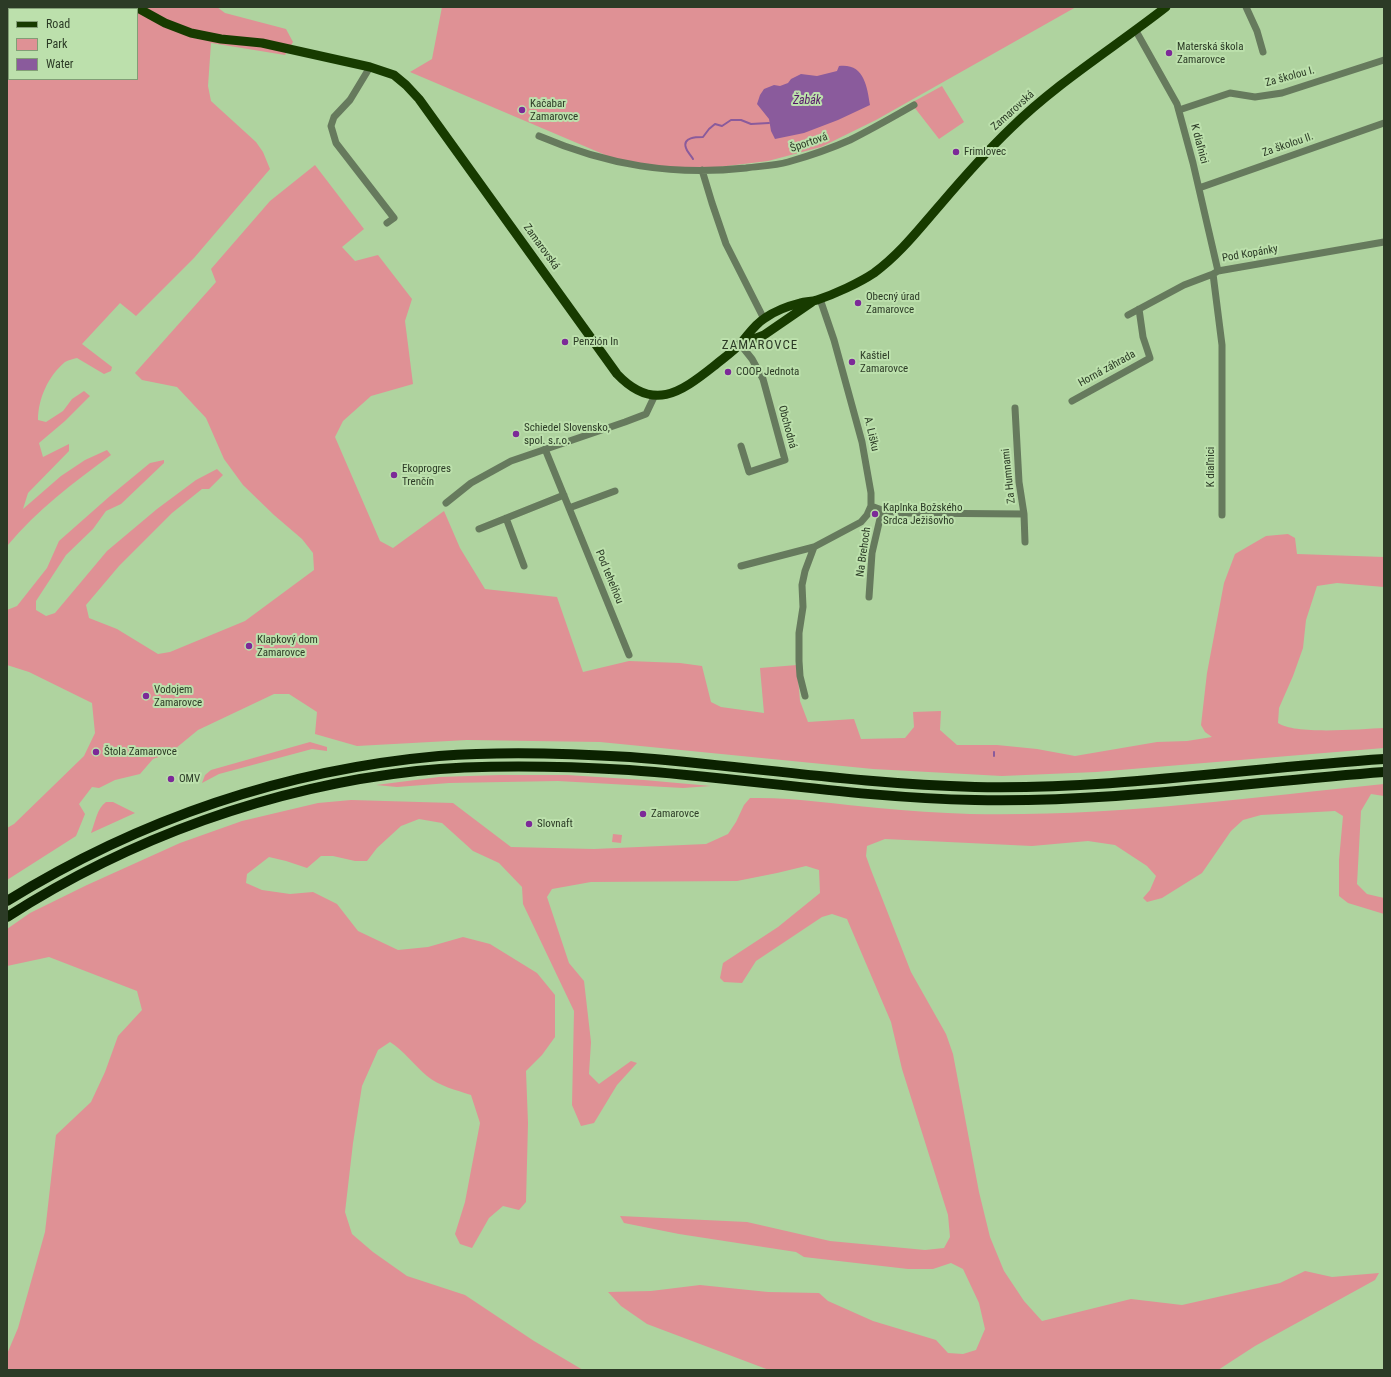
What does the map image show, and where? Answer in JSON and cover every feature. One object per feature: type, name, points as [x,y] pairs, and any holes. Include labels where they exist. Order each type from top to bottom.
[{"type":"highway","points":[[7,901],[63,868],[108,845],[146,828],[217,801],[296,779],[338,770],[385,762],[432,757],[533,753],[585,755],[693,763],[897,784],[976,787],[1049,787],[1126,783],[1384,759]]},
{"type":"highway","points":[[7,917],[34,900],[105,862],[150,841],[193,824],[299,792],[340,783],[416,772],[492,767],[580,768],[692,776],[898,796],[974,800],[1051,800],[1124,796],[1384,772]]},
{"type":"main road","name":"Zamarovská","points":[[740,344],[764,334],[816,300],[850,286],[873,274],[890,261],[905,246],[985,154],[1012,126],[1061,85],[1136,31],[1166,7]]},
{"type":"main road","name":"Zamarovská","points":[[138,8],[165,23],[191,33],[221,39],[269,44],[370,67],[394,75],[419,99],[617,374],[626,383],[645,394],[670,394],[685,387],[695,381],[740,344],[750,331],[764,319],[784,308],[802,302],[816,300]]},
{"type":"street","points":[[1246,7],[1257,31],[1263,52]]},
{"type":"street","name":"K diaľnici","points":[[1136,31],[1179,110],[1199,188],[1215,273],[1222,345],[1222,515]]},
{"type":"street","name":"Za školou I.","points":[[1179,110],[1230,93],[1255,97],[1282,93],[1384,60]]},
{"type":"street","points":[[370,67],[350,100],[334,117],[331,126],[336,143],[394,218],[387,223]]},
{"type":"street","name":"Športová","points":[[539,136],[573,149],[624,164],[675,171],[733,169],[787,162],[812,155],[849,140],[914,105]]},
{"type":"street","name":"Za školou II.","points":[[1199,188],[1384,123]]},
{"type":"street","points":[[702,170],[726,244],[764,319]]},
{"type":"street","name":"Pod Kopánky","points":[[1128,314],[1184,285],[1215,273],[1384,242]]},
{"type":"street","name":"A. Lišku","points":[[816,300],[834,340],[862,442],[871,493],[871,506]]},
{"type":"street","name":"Horná záhrada","points":[[1072,402],[1150,358],[1143,337],[1139,309]]},
{"type":"street","name":"Obchodná","points":[[740,344],[752,359],[763,379],[785,460],[749,472],[741,446]]},
{"type":"street","points":[[446,503],[471,483],[511,461],[646,414],[655,395]]},
{"type":"street","name":"Za Humnami","points":[[1015,408],[1019,482],[1024,514],[1025,542]]},
{"type":"street","name":"Pod tehelňou","points":[[545,449],[629,655]]},
{"type":"street","points":[[569,508],[615,491]]},
{"type":"street","points":[[479,528],[564,495]]},
{"type":"street","points":[[741,566],[814,547],[861,522],[867,515],[871,506],[882,510],[901,513],[1024,514]]},
{"type":"street","name":"Na Brehoch","points":[[869,597],[872,553],[882,510]]},
{"type":"street","points":[[506,518],[524,566]]},
{"type":"street","points":[[805,696],[800,676],[799,633],[803,607],[802,585],[805,571],[814,547]]},
{"type":"green space","points":[[7,7],[217,7],[225,13],[286,29],[293,42],[285,55],[211,43],[208,86],[211,101],[256,142],[263,152],[270,169],[194,258],[136,316],[120,303],[82,344],[112,367],[111,371],[104,374],[77,358],[65,362],[49,381],[42,396],[38,412],[38,420],[46,422],[63,411],[72,399],[84,391],[90,396],[65,421],[39,443],[43,457],[69,444],[69,451],[28,493],[23,509],[61,476],[85,460],[107,450],[111,455],[43,509],[7,546]]},
{"type":"green space","points":[[442,7],[1076,7],[876,120],[821,147],[768,161],[682,170],[617,160],[410,72],[432,59]]},
{"type":"green space","name":"Frimlovec","points":[[942,86],[964,122],[939,139],[911,103]]},
{"type":"green space","points":[[315,165],[364,229],[342,247],[355,261],[378,255],[412,299],[405,321],[413,384],[371,396],[343,421],[335,437],[380,541],[393,548],[444,511],[460,548],[485,589],[557,597],[583,672],[629,661],[680,663],[702,666],[711,702],[721,707],[764,713],[760,668],[797,665],[800,701],[808,722],[854,719],[861,739],[905,738],[914,727],[913,712],[941,711],[940,730],[957,745],[997,745],[1037,749],[1075,756],[1157,742],[1187,741],[1212,737],[1205,732],[1201,725],[1207,673],[1224,583],[1235,554],[1266,536],[1288,534],[1295,538],[1297,554],[1384,557],[1384,587],[1337,583],[1317,586],[1306,620],[1303,648],[1279,708],[1278,723],[1286,727],[1313,730],[1384,728],[1384,748],[1096,772],[1002,776],[873,769],[600,742],[467,740],[357,746],[315,734],[317,712],[289,694],[274,694],[198,730],[170,753],[153,759],[140,774],[115,780],[99,788],[92,787],[79,804],[85,814],[76,836],[7,880],[7,828],[14,824],[84,756],[95,733],[92,703],[29,672],[7,665],[7,610],[17,606],[47,568],[59,541],[150,463],[164,460],[164,463],[121,504],[106,511],[93,529],[66,555],[36,601],[36,610],[46,616],[55,613],[107,551],[157,509],[196,480],[217,469],[223,475],[209,489],[202,489],[172,513],[119,566],[86,605],[89,618],[117,629],[158,654],[170,652],[245,621],[314,570],[313,553],[302,539],[274,515],[243,485],[224,459],[206,418],[177,387],[142,380],[135,373],[216,282],[211,269],[270,201]]},
{"type":"green space","points":[[310,742],[327,747],[327,751],[312,749],[219,774],[202,783],[205,775],[211,770]]},
{"type":"green space","points":[[567,775],[711,786],[683,788],[558,781],[449,783],[397,787],[376,785],[439,777]]},
{"type":"green space","points":[[1384,784],[1384,796],[1371,794],[1361,811],[1357,884],[1367,894],[1384,898],[1384,914],[1348,903],[1339,896],[1339,860],[1343,816],[1335,811],[1261,815],[1243,820],[1231,831],[1202,873],[1162,898],[1147,902],[1143,898],[1150,890],[1156,876],[1147,866],[1115,845],[1088,841],[1032,846],[885,839],[867,846],[866,856],[911,972],[946,1034],[953,1054],[979,1192],[990,1237],[1004,1271],[1024,1301],[1042,1321],[1131,1299],[1182,1305],[1280,1283],[1305,1271],[1332,1277],[1379,1273],[1375,1280],[1255,1346],[1218,1370],[769,1370],[647,1324],[621,1306],[608,1292],[651,1291],[700,1285],[768,1292],[819,1293],[828,1301],[873,1321],[936,1340],[948,1353],[963,1354],[976,1350],[985,1329],[979,1303],[963,1269],[951,1263],[933,1269],[908,1269],[804,1257],[796,1252],[679,1234],[624,1223],[620,1216],[747,1222],[830,1241],[925,1250],[944,1248],[950,1237],[948,1215],[902,1069],[891,1022],[847,919],[832,914],[822,917],[756,961],[742,983],[724,982],[720,978],[723,963],[778,927],[820,893],[819,870],[806,866],[737,881],[591,882],[552,889],[547,897],[569,963],[584,981],[591,1042],[589,1074],[599,1084],[631,1061],[637,1063],[617,1085],[594,1123],[581,1126],[572,1105],[574,1011],[523,904],[522,887],[499,863],[473,851],[442,823],[419,819],[401,826],[377,848],[367,861],[355,861],[333,856],[321,856],[307,868],[269,857],[247,874],[246,883],[262,890],[290,894],[313,892],[337,904],[358,931],[398,950],[428,947],[463,937],[490,944],[537,973],[555,995],[555,1037],[542,1055],[526,1071],[528,1123],[526,1202],[519,1210],[503,1206],[489,1218],[472,1248],[460,1244],[455,1234],[465,1202],[480,1123],[471,1095],[448,1087],[432,1079],[422,1072],[390,1042],[378,1050],[362,1086],[353,1143],[345,1212],[352,1234],[373,1252],[407,1276],[465,1295],[534,1341],[583,1370],[7,1370],[7,1354],[18,1328],[45,1232],[56,1135],[91,1102],[105,1072],[118,1036],[142,1010],[137,991],[49,957],[7,966],[7,929],[30,913],[87,885],[180,843],[242,821],[318,803],[351,800],[453,803],[511,847],[594,849],[706,844],[728,834],[736,822],[744,805],[750,798],[798,800],[889,809],[970,814],[1074,813],[1126,810]]},
{"type":"green space","points":[[106,802],[113,802],[135,813],[91,833],[98,812]]},
{"type":"green space","points":[[613,834],[622,835],[621,843],[612,842]]},
{"type":"water","name":"Žabák","points":[[839,66],[854,68],[863,77],[870,105],[838,120],[804,133],[775,139],[771,131],[769,119],[757,104],[764,89],[774,85],[780,86],[788,83],[791,79],[801,74],[817,76],[837,71]]},
{"type":"waterway","points":[[693,159],[687,149],[685,144],[686,142],[691,138],[703,137],[715,124],[722,126],[731,120],[741,120],[751,124],[769,123]]},
{"type":"place","name":"Materská škola Zamarovce","points":[[1169,53]]},
{"type":"place","name":"Kačabar Zamarovce","points":[[522,110]]},
{"type":"place","name":"Frimlovec","points":[[956,152]]},
{"type":"place","name":"Obecný úrad Zamarovce","points":[[858,303]]},
{"type":"place","name":"Penzión In","points":[[565,342]]},
{"type":"place","name":"Kaštiel Zamarovce","points":[[852,362]]},
{"type":"place","name":"COOP Jednota","points":[[728,372]]},
{"type":"place","name":"Schiedel Slovensko, spol. s.r.o.","points":[[516,434]]},
{"type":"place","name":"Ekoprogres Trenčín","points":[[394,475]]},
{"type":"place","name":"Kaplnka Božského Srdca Ježišovho","points":[[875,514]]},
{"type":"place","name":"Klapkový dom Zamarovce","points":[[249,646]]},
{"type":"place","name":"Vodojem Zamarovce","points":[[146,696]]},
{"type":"place","name":"Štola Zamarovce","points":[[96,752]]},
{"type":"place","name":"OMV","points":[[171,779]]},
{"type":"place","name":"Zamarovce","points":[[643,814]]},
{"type":"place","name":"Slovnaft","points":[[529,824]]},
{"type":"district","name":"ZAMAROVCE","points":[[760,346]]}]
